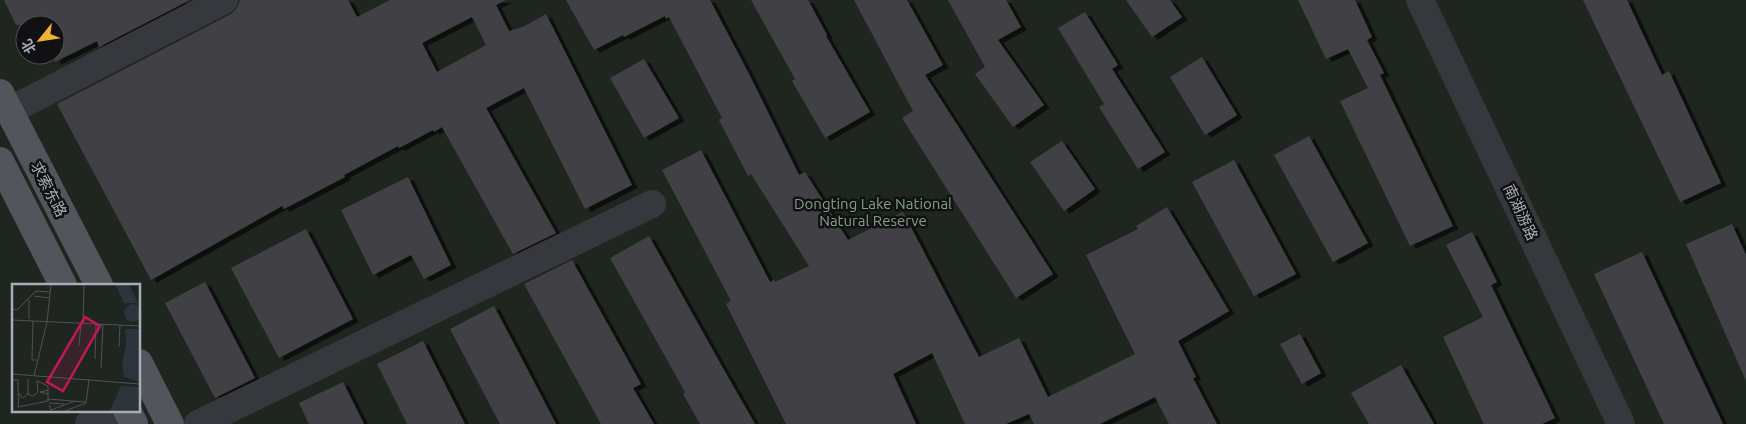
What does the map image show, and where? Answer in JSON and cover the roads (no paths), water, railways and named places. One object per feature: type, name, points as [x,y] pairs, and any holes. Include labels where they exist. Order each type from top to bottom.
[{"type":"main road","name":"求索东路","points":[[4,102],[98,284]]},
{"type":"main road","name":"求索东路","points":[[0,161],[62,284]]},
{"type":"main road","points":[[140,367],[146,394],[170,424]]},
{"type":"main road","points":[[128,412],[134,424]]},
{"type":"street","points":[[4,102],[224,0]]},
{"type":"street","name":"南湖游路","points":[[1420,0],[1621,424]]},
{"type":"street","points":[[198,424],[652,204]]},
{"type":"street","points":[[89,424],[110,412]]},
{"type":"park label","name":"Dongting Lake National Natural Reserve","points":[[873,212]]}]
